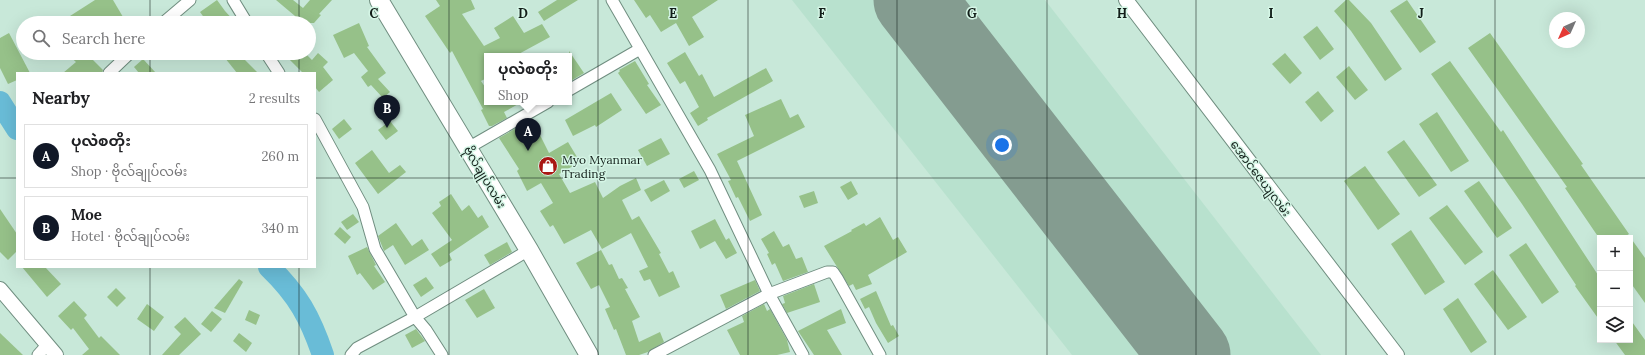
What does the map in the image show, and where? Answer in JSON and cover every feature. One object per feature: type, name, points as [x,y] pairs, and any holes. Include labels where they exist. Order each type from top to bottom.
[{"type":"highway","name":"ဗိုလ်ချုပ်လမ်း","points":[[379,0],[529,250],[589,355]]},
{"type":"street","points":[[172,16],[190,0]]},
{"type":"street","points":[[233,0],[243,16]]},
{"type":"street","points":[[612,0],[710,170],[769,294],[803,355]]},
{"type":"street","name":"အောင်ဇေယျလမ်း","points":[[1126,0],[1397,355]]},
{"type":"street","points":[[572,88],[640,50]]},
{"type":"street","points":[[110,72],[123,60]]},
{"type":"street","points":[[271,60],[278,72]]},
{"type":"street","points":[[468,148],[543,105]]},
{"type":"street","points":[[316,121],[363,206],[375,249],[415,317],[426,330],[442,355]]},
{"type":"street","points":[[351,355],[357,348],[415,317],[529,250]]},
{"type":"street","points":[[654,355],[769,294],[827,272],[833,272],[880,355]]},
{"type":"street","points":[[0,289],[47,352]]},
{"type":"shaded area","points":[[792,0],[1045,0],[1321,355],[1072,355]]},
{"type":"building","points":[[95,0],[113,0],[122,16],[70,16]]},
{"type":"building","points":[[217,0],[230,16],[203,16],[200,12]]},
{"type":"building","points":[[276,0],[293,0],[303,8],[310,0],[332,0],[319,14],[321,15],[316,21],[316,16],[295,16]]},
{"type":"building","points":[[436,0],[471,0],[475,9],[462,14],[484,46],[500,38],[494,28],[513,16],[524,33],[542,24],[550,37],[521,53],[484,53],[484,80],[481,81],[484,86],[484,105],[517,105],[504,112],[507,118],[492,126],[489,126],[481,110],[483,109],[452,51],[450,53],[425,16],[440,6]]},
{"type":"building","points":[[557,0],[578,0],[544,21],[538,12]]},
{"type":"building","points":[[634,0],[718,0],[692,17],[704,37],[689,46],[676,23],[661,32],[650,15],[646,18]]},
{"type":"building","points":[[1346,0],[1349,0],[1371,23],[1402,69],[1385,81],[1351,31],[1334,11]]},
{"type":"building","points":[[1407,0],[1436,42],[1420,53],[1390,11]]},
{"type":"building","points":[[359,23],[369,46],[367,47],[386,73],[378,79],[390,92],[383,98],[371,85],[368,87],[361,77],[368,71],[354,53],[344,58],[333,35]]},
{"type":"building","points":[[1317,26],[1334,49],[1320,60],[1303,37]]},
{"type":"building","points":[[9,33],[16,46],[16,60],[23,60],[29,72],[16,72],[16,80],[8,84],[0,68],[0,38]]},
{"type":"building","points":[[1490,33],[1583,164],[1581,165],[1629,234],[1597,235],[1565,188],[1567,187],[1468,48]]},
{"type":"building","points":[[685,52],[699,76],[702,74],[714,97],[766,68],[773,81],[707,118],[708,120],[698,126],[690,113],[699,107],[685,81],[680,84],[667,63]]},
{"type":"building","points":[[318,53],[328,62],[323,67],[333,80],[319,92],[316,88],[316,72],[302,72],[290,60],[316,60],[316,55]]},
{"type":"building","points":[[1285,53],[1302,73],[1290,84],[1272,64]]},
{"type":"building","points":[[572,55],[584,73],[572,80]]},
{"type":"building","points":[[74,60],[93,60],[103,70],[102,72],[64,72],[76,62]]},
{"type":"building","points":[[144,60],[155,72],[138,72],[134,67]]},
{"type":"building","points":[[227,60],[245,60],[257,72],[236,72]]},
{"type":"building","points":[[635,61],[649,84],[647,85],[661,105],[646,114],[618,73],[620,71],[619,70]]},
{"type":"building","points":[[1450,61],[1501,132],[1503,130],[1597,273],[1597,317],[1575,286],[1576,285],[1522,204],[1431,74]]},
{"type":"building","points":[[1349,66],[1368,90],[1355,100],[1336,77]]},
{"type":"building","points":[[1318,91],[1334,111],[1321,122],[1305,102]]},
{"type":"building","points":[[611,93],[622,110],[596,127],[595,125],[573,136],[565,120]]},
{"type":"building","points":[[781,99],[790,118],[798,114],[805,127],[737,161],[762,215],[750,221],[738,197],[736,198],[728,181],[731,180],[717,154],[754,136],[745,115]]},
{"type":"building","points":[[1437,112],[1469,161],[1451,172],[1419,124]]},
{"type":"building","points":[[344,119],[352,129],[339,139],[332,129]]},
{"type":"building","points":[[532,119],[549,153],[568,142],[580,162],[559,174],[570,193],[595,182],[603,198],[620,186],[636,178],[641,190],[622,200],[632,220],[639,216],[661,253],[659,254],[669,273],[673,271],[680,287],[659,297],[650,279],[644,281],[639,271],[648,267],[631,233],[602,249],[591,230],[564,244],[553,225],[550,227],[540,211],[553,203],[541,183],[527,191],[517,171],[519,169],[499,138]]},
{"type":"building","points":[[390,121],[398,131],[386,140],[378,130]]},
{"type":"building","points":[[661,138],[670,154],[647,166],[638,150]]},
{"type":"building","points":[[1404,140],[1437,185],[1419,197],[1387,152]]},
{"type":"building","points":[[372,150],[389,173],[400,165],[406,172],[378,194],[355,163]]},
{"type":"building","points":[[1365,166],[1400,214],[1378,230],[1344,181]]},
{"type":"building","points":[[694,171],[699,180],[684,188],[679,179]]},
{"type":"building","points":[[664,180],[670,191],[651,202],[644,190]]},
{"type":"building","points":[[851,181],[858,194],[848,200],[840,187]]},
{"type":"building","points":[[1479,181],[1512,228],[1497,238],[1464,191]]},
{"type":"building","points":[[814,191],[818,203],[804,208],[799,196]]},
{"type":"building","points":[[451,194],[462,211],[469,205],[478,218],[482,215],[489,227],[449,254],[452,260],[440,267],[431,254],[452,240],[432,213],[441,206],[439,202]]},
{"type":"building","points":[[1447,205],[1483,252],[1465,265],[1429,218]]},
{"type":"building","points":[[0,209],[16,233],[16,252],[8,260],[0,252]]},
{"type":"building","points":[[353,214],[359,222],[347,230],[341,222]]},
{"type":"building","points":[[880,217],[893,240],[898,237],[907,252],[868,275],[872,284],[856,290],[853,284],[849,286],[824,246],[864,223],[866,226]]},
{"type":"building","points":[[715,219],[726,240],[729,238],[737,253],[726,259],[715,241],[700,249],[691,231]]},
{"type":"building","points":[[396,223],[412,246],[422,239],[429,250],[405,265],[393,245],[384,251],[378,236]]},
{"type":"building","points":[[340,227],[351,237],[345,244],[334,234]]},
{"type":"building","points":[[1411,230],[1445,282],[1425,295],[1391,244]]},
{"type":"building","points":[[774,231],[783,247],[789,244],[796,259],[802,257],[808,272],[783,281],[775,263],[772,265],[767,254],[769,253],[761,239]]},
{"type":"building","points":[[1633,241],[1645,258],[1645,303],[1633,286]]},
{"type":"building","points":[[507,242],[512,252],[490,265],[484,255]]},
{"type":"building","points":[[1526,243],[1559,292],[1542,304],[1509,255]]},
{"type":"building","points":[[367,247],[376,265],[374,266],[385,282],[373,290],[360,273],[357,275],[348,256]]},
{"type":"building","points":[[601,250],[609,265],[612,264],[619,279],[622,278],[628,288],[625,289],[640,317],[632,321],[639,342],[660,332],[664,342],[648,352],[639,355],[626,355],[616,329],[614,330],[605,309],[610,307],[599,285],[591,289],[576,263]]},
{"type":"building","points":[[23,268],[46,268],[61,284],[47,297]]},
{"type":"building","points":[[1493,270],[1527,317],[1508,330],[1474,284]]},
{"type":"building","points":[[426,277],[434,288],[421,297],[413,285]]},
{"type":"building","points":[[239,279],[243,282],[225,313],[214,308]]},
{"type":"building","points":[[755,280],[760,291],[726,309],[720,295]]},
{"type":"building","points":[[814,284],[820,302],[787,313],[782,304],[785,303],[783,296]]},
{"type":"building","points":[[116,288],[126,298],[117,307],[107,297]]},
{"type":"building","points":[[484,289],[495,308],[477,318],[465,300]]},
{"type":"building","points":[[876,291],[891,326],[893,325],[899,336],[888,343],[876,323],[869,307],[865,309],[860,299]]},
{"type":"building","points":[[1458,298],[1487,342],[1471,353],[1443,309]]},
{"type":"building","points":[[74,301],[87,315],[84,318],[99,338],[101,336],[120,355],[82,355],[89,349],[73,328],[71,330],[58,316]]},
{"type":"building","points":[[147,304],[164,317],[154,331],[137,319]]},
{"type":"building","points":[[764,304],[767,311],[770,309],[787,340],[790,352],[777,355],[740,355],[727,330],[744,322],[742,316]]},
{"type":"building","points":[[841,309],[846,323],[827,330],[842,355],[814,355],[798,331]]},
{"type":"building","points":[[249,310],[260,315],[256,325],[245,320]]},
{"type":"building","points":[[212,311],[222,319],[211,332],[201,324]]},
{"type":"building","points":[[185,317],[201,334],[179,355],[162,355],[181,334],[174,327]]},
{"type":"building","points":[[1633,323],[1645,340],[1645,355],[1625,355],[1616,343],[1633,343]]},
{"type":"building","points":[[416,329],[425,341],[412,348],[405,335]]},
{"type":"building","points":[[0,333],[23,355],[0,355]]},
{"type":"building","points":[[239,333],[252,343],[246,352],[233,341]]},
{"type":"waterway","points":[[0,102],[16,127]]},
{"type":"waterway","points":[[270,268],[288,287],[302,307],[313,329],[323,355]]},
{"type":"runway","points":[[914,0],[1190,355]]},
{"type":"place","name":"Moe","points":[[387,128]]},
{"type":"place","name":"ပုလဲစတိုး","points":[[528,151]]},
{"type":"place","name":"Myo Myanmar Trading","points":[[548,166]]}]
